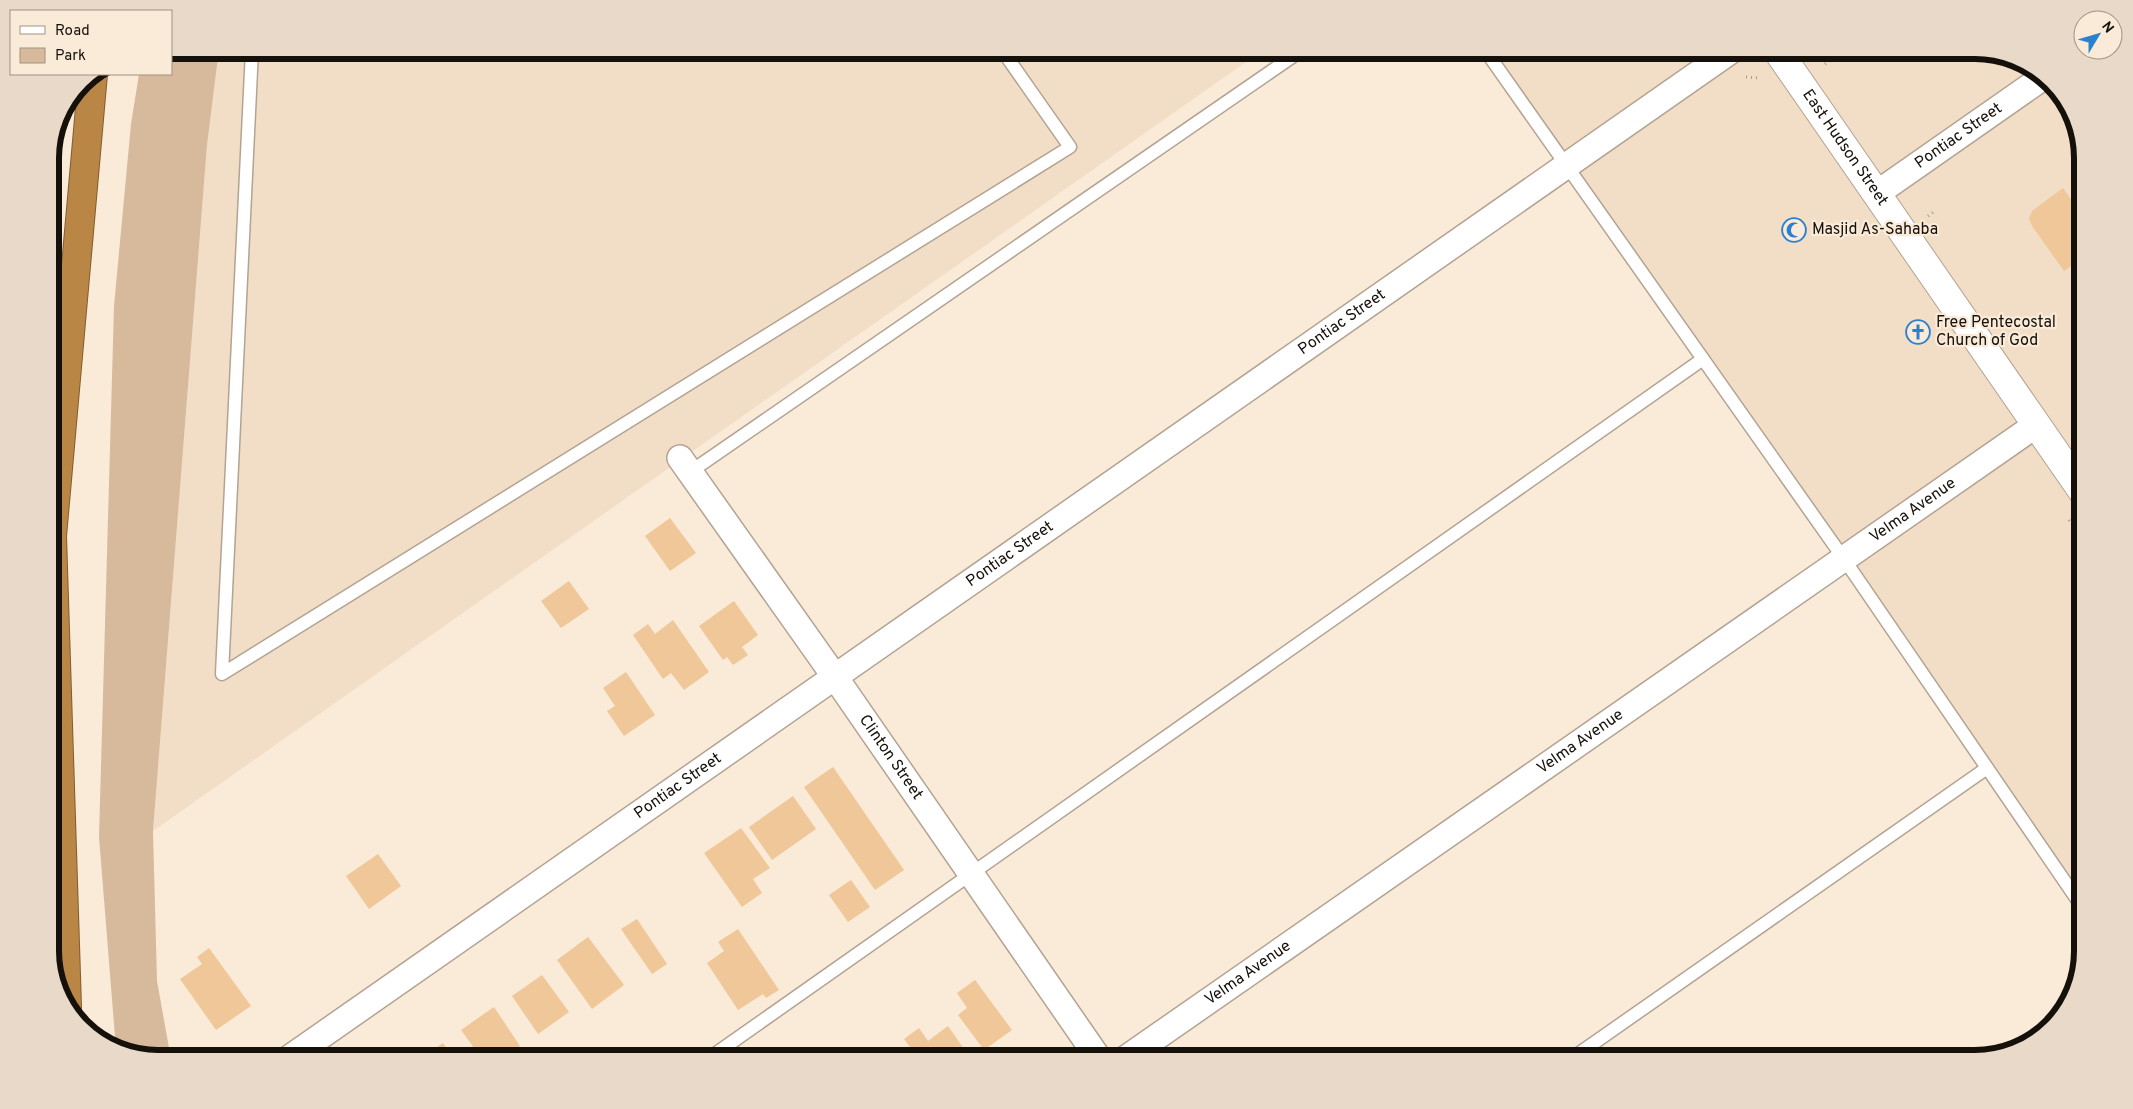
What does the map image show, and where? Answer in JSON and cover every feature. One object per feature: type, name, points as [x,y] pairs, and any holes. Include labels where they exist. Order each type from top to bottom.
[{"type":"highway","points":[[84,173],[105,75]]},
{"type":"highway","points":[[59,457],[92,84]]},
{"type":"highway","points":[[59,756],[66,989]]},
{"type":"main road","name":"East Hudson Street","points":[[1783,59],[2074,479]]},
{"type":"street","name":"Pontiac Street","points":[[301,1050],[1719,59]]},
{"type":"street","name":"Pontiac Street","points":[[1876,194],[2038,81]]},
{"type":"street","name":"Velma Avenue","points":[[1138,1050],[2036,425]]},
{"type":"street","name":"Clinton Street","points":[[685,465],[835,677],[1093,1050]]},
{"type":"lane","points":[[252,59],[222,674],[1070,147],[1008,59]]},
{"type":"lane","points":[[685,465],[1289,59]]},
{"type":"lane","points":[[1491,59],[1844,559],[2074,895]]},
{"type":"lane","points":[[721,1050],[1703,359]]},
{"type":"lane","points":[[1584,1050],[1988,768]]},
{"type":"path","points":[[1825,64],[1832,59]]},
{"type":"path","points":[[1927,216],[1935,210]]},
{"type":"shaded area","points":[[219,59],[1250,59],[153,831],[207,145]]},
{"type":"shaded area","points":[[1486,59],[1982,59],[2007,64],[2030,75],[2058,103],[2069,126],[2074,151],[2074,895]]},
{"type":"green space","points":[[172,59],[219,59],[207,145],[153,831],[157,981],[169,1050],[132,1047],[115,1041],[99,837],[114,306],[131,124],[139,75],[172,75]]},
{"type":"building","points":[[2063,188],[2074,204],[2074,264],[2064,271],[2032,226],[2029,218],[2032,211]]},
{"type":"building","points":[[670,518],[696,553],[670,571],[645,536]]},
{"type":"building","points":[[569,581],[589,609],[561,628],[541,601]]},
{"type":"building","points":[[734,601],[758,635],[742,647],[748,655],[733,665],[727,657],[723,660],[699,626]]},
{"type":"building","points":[[673,620],[709,672],[684,690],[671,673],[663,679],[633,635],[648,624],[655,634]]},
{"type":"building","points":[[626,672],[655,715],[624,736],[607,711],[615,706],[603,688]]},
{"type":"building","points":[[833,767],[904,870],[875,890],[804,787]]},
{"type":"building","points":[[793,796],[816,829],[772,860],[749,827]]},
{"type":"building","points":[[741,828],[770,868],[753,879],[762,893],[742,907],[704,853]]},
{"type":"building","points":[[378,854],[401,886],[369,909],[346,876]]},
{"type":"building","points":[[851,880],[870,907],[848,922],[829,895]]},
{"type":"building","points":[[637,919],[667,964],[652,974],[621,929]]},
{"type":"building","points":[[738,929],[779,990],[766,998],[763,994],[738,1010],[707,963],[724,951],[718,942]]},
{"type":"building","points":[[588,937],[624,985],[592,1009],[557,960]]},
{"type":"building","points":[[209,948],[251,1006],[216,1030],[180,979],[202,964],[197,957]]},
{"type":"building","points":[[542,975],[569,1012],[538,1034],[512,996]]},
{"type":"building","points":[[975,980],[1012,1030],[984,1050],[958,1015],[967,1008],[957,993]]},
{"type":"building","points":[[494,1007],[520,1046],[514,1050],[475,1050],[461,1030]]},
{"type":"building","points":[[948,1026],[965,1050],[912,1050],[904,1039],[919,1028],[928,1041]]},
{"type":"building","points":[[443,1043],[448,1050],[433,1050]]},
{"type":"place","name":"Masjid As-Sahaba","points":[[1794,230]]},
{"type":"place","name":"Free Pentecostal Church of God","points":[[1918,332]]}]
